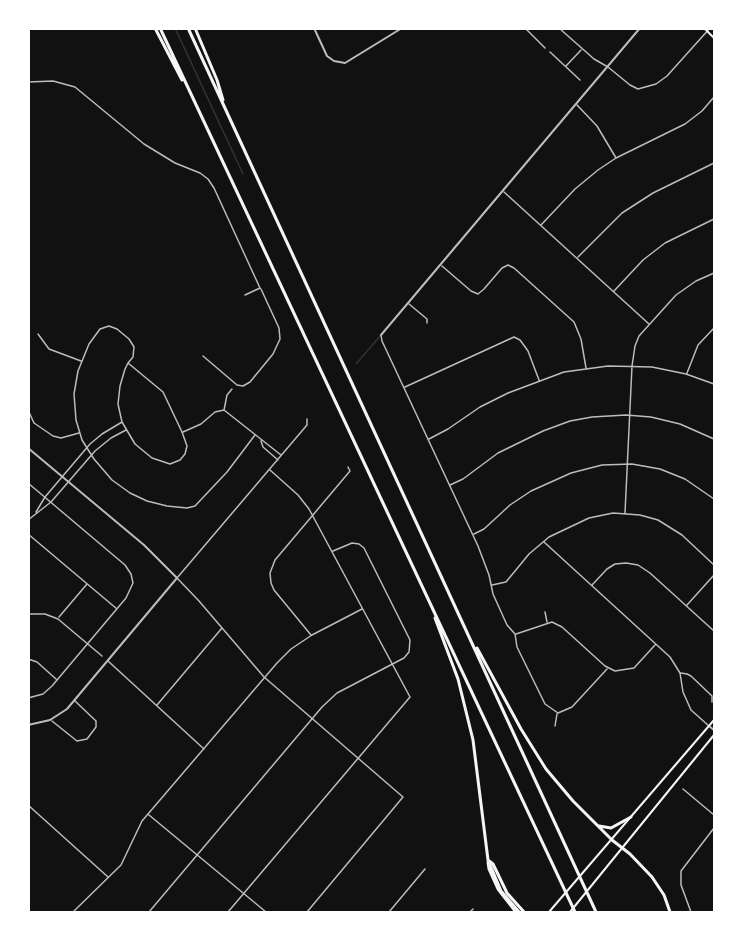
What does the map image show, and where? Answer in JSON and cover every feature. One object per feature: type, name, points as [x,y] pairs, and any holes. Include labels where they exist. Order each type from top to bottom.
[{"type":"highway","points":[[155,28],[201,115]]},
{"type":"highway","points":[[160,28],[575,912]]},
{"type":"highway","points":[[188,28],[596,912]]},
{"type":"highway","points":[[195,28],[217,80],[225,107]]},
{"type":"highway","points":[[423,588],[450,655],[466,709],[476,756],[487,865],[495,885],[517,912]]},
{"type":"highway","points":[[465,628],[546,769],[597,826],[651,876],[664,895],[670,912]]},
{"type":"highway","points":[[597,826],[611,828],[631,817]]},
{"type":"highway","points":[[488,860],[493,864],[507,892],[524,912]]},
{"type":"main road","points":[[704,28],[709,30],[714,38]]},
{"type":"main road","points":[[549,912],[714,720]]},
{"type":"main road","points":[[570,912],[714,735]]},
{"type":"street","points":[[314,28],[327,56],[342,63],[349,62],[402,28]]},
{"type":"street","points":[[525,28],[545,48]]},
{"type":"street","points":[[560,28],[582,49],[630,85],[645,89],[667,76],[709,30]]},
{"type":"street","points":[[558,713],[545,705],[517,647],[515,634],[507,625],[493,594],[486,564],[381,335],[640,28]]},
{"type":"street","points":[[529,32],[532,29]]},
{"type":"street","points":[[566,67],[582,49]]},
{"type":"street","points":[[550,52],[580,80]]},
{"type":"street","points":[[28,82],[53,81],[75,87],[144,144],[208,179],[214,188],[279,328],[280,337],[273,354],[250,382],[243,386],[237,385],[203,356]]},
{"type":"street","points":[[541,225],[574,189],[616,158],[685,124],[714,98]]},
{"type":"street","points":[[576,104],[597,126],[616,158]]},
{"type":"street","points":[[577,258],[622,213],[653,194],[714,164]]},
{"type":"street","points":[[503,191],[649,324]]},
{"type":"street","points":[[614,292],[643,260],[664,243],[714,219]]},
{"type":"street","points":[[441,266],[471,291],[478,294],[502,268],[508,266],[514,268],[574,322],[582,339],[586,368]]},
{"type":"street","points":[[625,513],[632,366],[637,341],[649,324],[684,289],[714,273]]},
{"type":"street","points":[[245,295],[261,288]]},
{"type":"street","points":[[409,303],[427,319],[427,323]]},
{"type":"street","points":[[128,363],[163,392],[187,446],[185,454],[175,463],[165,463],[152,458],[140,449],[122,422],[119,408],[122,377],[128,363],[133,357],[134,347],[121,332],[111,327],[100,329],[89,344],[81,361],[74,394],[74,406],[79,433],[87,448],[112,480],[130,493],[157,504],[191,508],[200,502],[227,472],[255,435]]},
{"type":"street","points":[[686,374],[698,345],[714,328]]},
{"type":"street","points":[[38,334],[49,349],[81,361]]},
{"type":"street","points":[[404,387],[516,337],[528,351],[538,380]]},
{"type":"street","points":[[428,439],[448,429],[480,407],[538,380],[564,372],[586,368],[652,367],[686,374],[714,384]]},
{"type":"street","points":[[224,410],[227,395],[232,389]]},
{"type":"street","points":[[28,410],[34,423],[53,436],[61,438],[79,433]]},
{"type":"street","points":[[182,432],[201,424],[215,412],[224,410]]},
{"type":"street","points":[[224,410],[255,435],[263,447],[278,460]]},
{"type":"street","points":[[450,485],[463,479],[498,453],[555,426],[592,417],[630,415],[666,420],[694,429],[714,439]]},
{"type":"street","points":[[28,725],[50,720],[67,709],[270,470],[307,425],[307,418]]},
{"type":"street","points":[[35,513],[45,497],[87,448],[102,434],[122,422]]},
{"type":"street","points":[[28,520],[51,502],[92,455],[111,438],[126,429]]},
{"type":"street","points":[[261,441],[266,442],[281,455]]},
{"type":"street","points":[[28,448],[144,545],[222,627],[264,677],[403,797],[308,912]]},
{"type":"street","points":[[472,534],[495,520],[510,505],[551,481],[586,468],[628,464],[646,465],[674,474],[698,486],[714,499]]},
{"type":"street","points":[[312,635],[274,590],[270,576],[275,560],[350,471],[348,467]]},
{"type":"street","points":[[228,912],[410,697],[313,515],[298,495],[270,470]]},
{"type":"street","points":[[28,483],[119,558],[129,570],[132,579],[129,594],[57,679],[43,694],[28,698]]},
{"type":"street","points":[[491,585],[506,582],[529,554],[560,531],[606,513],[625,513],[652,518],[663,523],[682,535],[714,565]]},
{"type":"street","points":[[28,534],[117,609]]},
{"type":"street","points":[[543,542],[675,663],[691,710],[714,730]]},
{"type":"street","points":[[149,912],[312,718],[337,693],[408,654],[411,643],[365,551],[359,544],[352,543],[332,551]]},
{"type":"street","points":[[591,586],[611,566],[632,563],[650,573],[714,631]]},
{"type":"street","points":[[687,606],[714,575]]},
{"type":"street","points":[[58,619],[87,583]]},
{"type":"street","points":[[75,912],[121,866],[138,827],[148,814],[287,652],[312,635],[362,609]]},
{"type":"street","points":[[545,612],[547,622]]},
{"type":"street","points":[[28,615],[45,614],[58,619],[102,656]]},
{"type":"street","points":[[515,634],[552,622],[562,627],[608,668],[621,671],[634,668],[656,644]]},
{"type":"street","points":[[157,705],[222,627]]},
{"type":"street","points":[[28,659],[37,662],[57,679]]},
{"type":"street","points":[[107,660],[204,749]]},
{"type":"street","points":[[558,713],[572,707],[608,668]]},
{"type":"street","points":[[680,673],[691,676],[712,696],[712,702]]},
{"type":"street","points":[[50,720],[77,741],[86,740],[96,727],[96,721],[74,700]]},
{"type":"street","points":[[555,726],[558,713]]},
{"type":"street","points":[[683,789],[714,815]]},
{"type":"street","points":[[28,805],[109,878]]},
{"type":"street","points":[[148,814],[266,912]]},
{"type":"street","points":[[692,912],[682,887],[681,871],[714,828]]},
{"type":"street","points":[[389,912],[425,869]]},
{"type":"street","points":[[470,912],[473,909]]},
{"type":"waterway","points":[[175,28],[243,174]]},
{"type":"waterway","points":[[356,364],[381,335]]}]
